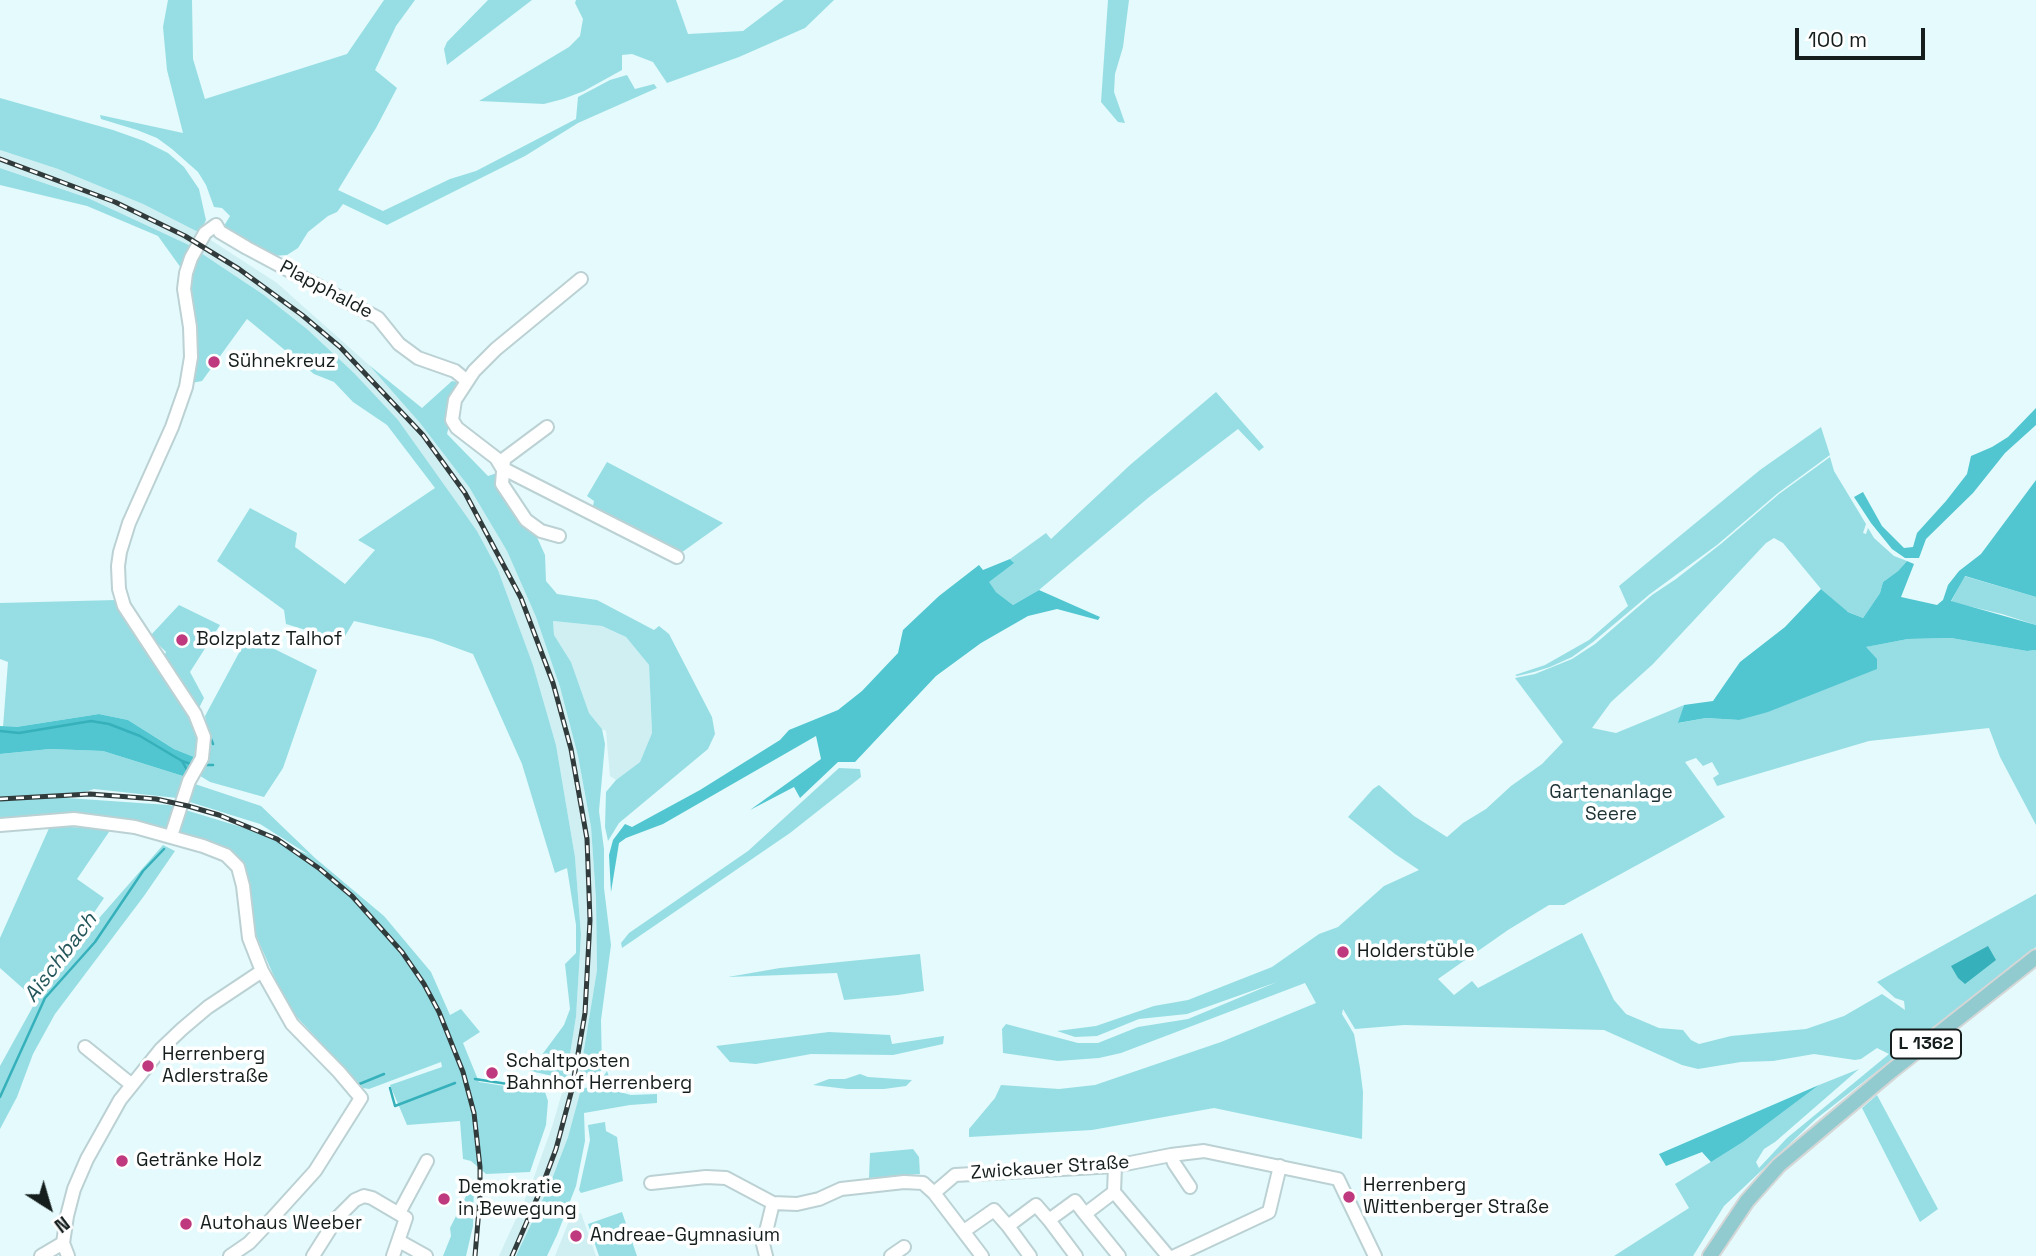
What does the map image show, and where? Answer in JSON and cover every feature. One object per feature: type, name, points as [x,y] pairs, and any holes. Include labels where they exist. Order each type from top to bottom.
[{"type":"main road","name":"L 1362","points":[[1710,1256],[1747,1201],[1779,1165],[1890,1072],[2036,957]]},
{"type":"street","name":"Plapphalde","points":[[171,836],[188,782],[203,753],[204,737],[199,721],[124,606],[119,589],[118,566],[128,523],[172,427],[186,387],[191,357],[184,289],[191,258],[205,233],[216,225],[220,232],[247,248],[378,318],[399,344],[418,358],[455,371],[467,381]]},
{"type":"street","points":[[581,279],[496,349],[474,371],[455,400],[452,420],[457,428],[496,458],[502,468],[677,558]]},
{"type":"street","points":[[547,427],[504,459],[502,484],[526,520],[541,531],[559,536]]},
{"type":"street","points":[[0,825],[74,819],[135,827],[226,855],[238,867],[249,938],[262,971],[292,1024],[361,1098],[315,1171],[262,1229],[230,1256]]},
{"type":"street","points":[[68,1256],[63,1243],[66,1216],[87,1159],[132,1085],[182,1029],[240,984],[262,971]]},
{"type":"street","points":[[85,1047],[132,1085]]},
{"type":"street","name":"Zwickauer Straße","points":[[934,1193],[956,1175],[1115,1166],[1171,1154],[1204,1151],[1338,1179],[1375,1256]]},
{"type":"street","points":[[1171,1154],[1190,1186]]},
{"type":"street","points":[[399,1213],[427,1161]]},
{"type":"street","points":[[1115,1166],[1114,1192],[1168,1256]]},
{"type":"street","points":[[1175,1256],[1269,1212],[1280,1166]]},
{"type":"street","points":[[651,1183],[706,1177],[726,1178],[773,1203],[797,1204],[841,1189],[904,1182],[923,1184],[934,1193],[982,1256]]},
{"type":"street","points":[[1085,1214],[1114,1192]]},
{"type":"street","points":[[313,1256],[337,1219],[355,1200],[364,1196],[406,1218],[393,1256]]},
{"type":"street","points":[[1049,1220],[1075,1201],[1119,1256]]},
{"type":"street","points":[[766,1256],[763,1244],[773,1203]]},
{"type":"street","points":[[1008,1226],[1036,1205],[1076,1256]]},
{"type":"street","points":[[964,1231],[994,1210],[1030,1256]]},
{"type":"street","points":[[399,1241],[426,1256]]},
{"type":"street","points":[[41,1256],[63,1243]]},
{"type":"street","points":[[891,1256],[904,1247]]},
{"type":"shaded area","points":[[0,150],[58,169],[143,204],[200,233],[277,283],[369,365],[420,423],[469,487],[507,551],[536,617],[560,687],[578,756],[591,827],[597,970],[579,1080],[581,1089],[568,1137],[550,1184],[516,1256],[499,1256],[530,1188],[566,1079],[576,1017],[581,935],[575,857],[556,745],[533,665],[498,570],[477,531],[353,372],[307,329],[264,295],[189,245],[88,198],[0,168]]},
{"type":"shaded area","points":[[2036,408],[2036,425],[2005,453],[1973,493],[1926,539],[1919,558],[1905,558],[1892,549],[1854,497],[1863,492],[1882,526],[1904,548],[1913,547],[1917,533],[1967,474],[1971,456],[2008,437]]},
{"type":"shaded area","points":[[2036,480],[2036,597],[1965,576],[1951,601],[2036,625],[2036,650],[2027,651],[1951,638],[1908,639],[1866,647],[1877,659],[1877,669],[1768,712],[1739,720],[1706,718],[1678,723],[1684,705],[1713,701],[1740,662],[1785,627],[1821,589],[1848,612],[1863,618],[1880,593],[1883,582],[1907,561],[1914,564],[1901,597],[1937,605],[1943,600],[1948,585],[1959,571],[1981,554]]},
{"type":"shaded area","points":[[1010,559],[1014,563],[989,582],[996,592],[1013,605],[1039,590],[1100,617],[1098,620],[1057,609],[1028,616],[981,643],[936,676],[855,762],[838,762],[800,798],[794,787],[750,810],[821,759],[816,736],[663,824],[626,838],[619,843],[611,892],[609,855],[613,840],[625,824],[632,827],[700,790],[780,740],[789,730],[838,710],[862,691],[898,653],[903,630],[939,596],[979,565],[983,570]]},
{"type":"shaded area","points":[[553,621],[602,626],[626,637],[649,665],[652,733],[640,762],[616,780],[610,776],[606,731],[589,713],[571,662],[554,635]]},
{"type":"shaded area","points":[[99,714],[128,720],[174,749],[199,759],[186,777],[103,751],[50,749],[0,754],[0,726],[16,727]]},
{"type":"shaded area","points":[[1988,946],[1996,960],[1965,984],[1951,966]]},
{"type":"shaded area","points":[[1819,1085],[1743,1142],[1711,1162],[1702,1152],[1666,1166],[1659,1154]]},
{"type":"shaded area","name":"Andreae-Gymnasium","points":[[581,1213],[596,1256],[555,1256],[571,1216]]},
{"type":"green space","points":[[168,0],[192,0],[193,59],[205,99],[347,54],[384,0],[415,0],[396,26],[375,70],[397,88],[338,190],[383,211],[450,179],[476,171],[576,119],[578,97],[610,80],[627,75],[635,89],[654,84],[657,88],[578,123],[525,156],[387,225],[343,204],[337,212],[308,232],[298,248],[287,255],[273,256],[249,244],[224,226],[230,216],[222,208],[214,207],[198,172],[172,149],[157,138],[101,119],[100,115],[183,133],[167,70],[163,27]]},
{"type":"green space","points":[[488,0],[532,0],[447,65],[444,49],[447,42]]},
{"type":"green space","points":[[576,0],[676,0],[688,34],[743,31],[784,0],[834,0],[805,28],[739,57],[667,83],[653,62],[632,54],[622,55],[622,70],[563,99],[544,104],[479,101],[569,47],[580,36],[583,19]]},
{"type":"green space","points":[[1108,0],[1129,0],[1114,92],[1125,123],[1118,122],[1101,102]]},
{"type":"green space","points":[[0,98],[113,130],[168,153],[184,167],[199,189],[206,220],[200,233],[143,204],[58,169],[0,150]]},
{"type":"green space","points":[[0,168],[88,198],[189,245],[264,295],[307,329],[353,372],[398,420],[477,531],[498,570],[533,665],[556,745],[575,857],[581,935],[576,1017],[566,1079],[530,1071],[564,1025],[570,1009],[565,964],[576,953],[576,925],[567,868],[555,873],[522,764],[473,654],[432,639],[354,621],[342,641],[286,624],[284,610],[217,561],[250,508],[297,533],[295,547],[345,584],[375,550],[358,540],[435,488],[387,425],[353,402],[334,382],[314,374],[247,319],[202,381],[191,383],[190,273],[181,268],[158,236],[87,206],[0,185]]},
{"type":"green space","points":[[369,365],[422,408],[452,381],[457,382],[447,407],[450,421],[447,434],[488,476],[497,473],[536,535],[545,555],[546,581],[557,594],[597,600],[654,630],[659,626],[669,634],[712,717],[715,734],[708,749],[619,823],[608,841],[605,827],[606,792],[616,780],[640,762],[652,733],[649,665],[626,637],[602,626],[553,621],[554,635],[571,662],[589,713],[602,729],[605,744],[599,811],[611,945],[601,1020],[602,1069],[596,1078],[588,1082],[579,1080],[597,970],[591,827],[578,756],[560,687],[536,617],[507,551],[469,487],[420,423]]},
{"type":"green space","points":[[1216,392],[1264,447],[1259,451],[1238,429],[1148,498],[1039,590],[1013,605],[996,592],[988,582],[1013,562],[1010,559],[1046,533],[1051,539],[1130,465]]},
{"type":"green space","points":[[1821,427],[1830,455],[1778,493],[1717,545],[1650,594],[1572,657],[1550,667],[1515,675],[1545,665],[1589,640],[1628,606],[1619,586],[1760,470]]},
{"type":"green space","name":"Gartenanlage Seere","points":[[1830,457],[1834,471],[1866,524],[1863,533],[1866,534],[1868,528],[1874,538],[1894,556],[1907,561],[1883,582],[1880,593],[1863,618],[1846,611],[1821,589],[1783,543],[1774,538],[1766,543],[1653,664],[1611,702],[1592,728],[1616,733],[1684,705],[1679,723],[1706,718],[1739,720],[1865,647],[1908,639],[1951,638],[2027,651],[2036,650],[2036,825],[2000,757],[1989,728],[1869,741],[1717,786],[1713,778],[1719,774],[1712,762],[1703,766],[1696,758],[1685,762],[1725,817],[1564,905],[1549,905],[1438,979],[1454,995],[1472,981],[1478,988],[1582,933],[1614,1000],[1626,1014],[1659,1028],[1683,1030],[1691,1040],[1699,1044],[1731,1036],[1806,1029],[1844,1016],[1882,994],[1905,1010],[1904,1001],[1895,998],[1877,982],[2036,894],[2036,947],[1816,1119],[1724,1206],[1693,1256],[1614,1256],[1689,1208],[1675,1184],[1743,1142],[1819,1085],[1859,1069],[1764,1149],[1756,1162],[1759,1168],[1787,1138],[1889,1054],[1877,1048],[1855,1060],[1814,1054],[1698,1069],[1682,1065],[1604,1030],[1404,1025],[1355,1029],[1343,1009],[1342,1014],[1354,1034],[1360,1068],[1363,1092],[1362,1139],[1214,1108],[1092,1130],[969,1137],[969,1129],[995,1098],[1001,1085],[1059,1089],[1095,1085],[1221,1042],[1316,1003],[1305,983],[1121,1053],[1099,1058],[1058,1061],[1003,1053],[1002,1029],[1006,1024],[1078,1043],[1098,1043],[1138,1027],[1188,1019],[1277,982],[1187,1014],[1139,1019],[1097,1036],[1075,1037],[1057,1031],[1096,1026],[1154,1006],[1188,1000],[1272,967],[1319,934],[1338,927],[1384,886],[1419,870],[1348,817],[1373,789],[1379,785],[1414,816],[1447,837],[1486,809],[1511,786],[1542,764],[1563,742],[1515,678],[1535,674],[1572,659],[1595,644],[1652,595]]},
{"type":"green space","points":[[607,462],[723,523],[678,555],[592,511],[594,501],[587,496]]},
{"type":"green space","points":[[1964,576],[2036,597],[2036,625],[1951,602]]},
{"type":"green space","points":[[116,600],[164,670],[201,735],[199,759],[174,749],[128,720],[99,714],[3,727],[8,662],[0,659],[0,603]]},
{"type":"green space","name":"Bolzplatz Talhof","points":[[179,605],[220,625],[190,672],[204,698],[199,708],[163,658],[166,652],[150,636]]},
{"type":"green space","points":[[248,636],[317,670],[283,768],[264,797],[210,782],[197,774],[209,749],[205,716]]},
{"type":"green space","points":[[50,749],[103,751],[186,777],[189,782],[261,806],[315,858],[384,916],[431,972],[450,1015],[461,1009],[480,1032],[463,1043],[479,1082],[530,1090],[544,1089],[548,1101],[546,1125],[530,1172],[486,1174],[471,1161],[463,1159],[460,1121],[407,1125],[390,1085],[442,1067],[441,1062],[369,1089],[363,1088],[294,1014],[280,990],[254,931],[245,867],[231,852],[214,844],[161,829],[0,821],[0,754]],"holes":[[[94,789],[177,798],[260,824],[309,855],[248,829],[169,805],[67,798]]]},
{"type":"green space","points":[[839,768],[860,769],[861,777],[790,833],[622,948],[621,943],[629,933],[748,851]]},
{"type":"green space","points":[[50,826],[111,829],[77,879],[104,898],[69,949],[27,992],[0,968],[0,938]]},
{"type":"green space","points":[[163,845],[175,851],[55,1014],[33,1054],[17,1097],[0,1129],[0,1066],[52,972]]},
{"type":"green space","points":[[920,954],[924,991],[898,995],[844,1000],[837,973],[728,977],[780,968]]},
{"type":"green space","points":[[829,1032],[890,1035],[892,1044],[944,1036],[943,1044],[893,1055],[811,1054],[756,1064],[730,1062],[716,1046]]},
{"type":"green space","points":[[607,1071],[610,1080],[606,1085],[608,1089],[631,1095],[657,1094],[657,1103],[584,1113],[585,1141],[576,1186],[557,1235],[547,1256],[516,1256],[550,1184],[568,1137],[581,1089],[598,1085]]},
{"type":"green space","points":[[860,1074],[912,1080],[906,1086],[884,1089],[813,1085],[829,1079],[845,1079]]},
{"type":"green space","points":[[1877,1095],[1938,1209],[1920,1222],[1862,1108]]},
{"type":"green space","points":[[605,1122],[606,1131],[617,1137],[623,1181],[581,1193],[579,1190],[590,1140],[588,1125]]},
{"type":"green space","points":[[913,1149],[919,1157],[920,1174],[869,1178],[870,1153]]},
{"type":"green space","points":[[474,1180],[473,1226],[466,1256],[443,1256],[451,1236],[450,1228]]},
{"type":"green space","points":[[622,1212],[637,1256],[599,1256],[588,1224]]},
{"type":"waterway","name":"Aischbach","points":[[0,731],[19,733],[91,721],[109,724],[140,736],[191,764]]},
{"type":"waterway","points":[[205,724],[213,744]]},
{"type":"waterway","points":[[209,754],[205,765],[213,765]]},
{"type":"waterway","name":"Aischbach","points":[[182,761],[187,770]]},
{"type":"waterway","name":"Aischbach","points":[[0,1097],[45,998],[95,942],[143,871],[164,849]]},
{"type":"waterway","points":[[355,1083],[357,1085],[384,1074]]},
{"type":"waterway","points":[[475,1079],[527,1087],[542,1081]]},
{"type":"waterway","points":[[390,1088],[395,1106],[455,1083]]},
{"type":"waterway","points":[[551,1084],[558,1085]]},
{"type":"railway","points":[[0,159],[115,202],[185,236],[239,269],[302,315],[340,347],[423,435],[465,493],[521,598],[553,683],[571,749],[587,839],[590,920],[585,1013],[572,1089],[556,1149],[512,1256]]},
{"type":"railway","points":[[0,799],[90,794],[156,799],[188,806],[219,815],[277,839],[320,869],[352,896],[402,952],[424,984],[439,1012],[463,1072],[474,1113],[480,1167],[475,1256]]},
{"type":"place","name":"Sühnekreuz","points":[[214,362]]},
{"type":"place","name":"Bolzplatz Talhof","points":[[182,640]]},
{"type":"place","name":"Holderstüble","points":[[1343,952]]},
{"type":"place","name":"Herrenberg Adlerstraße","points":[[148,1066]]},
{"type":"place","name":"Schaltposten Bahnhof Herrenberg","points":[[492,1073]]},
{"type":"place","name":"Getränke Holz","points":[[122,1161]]},
{"type":"place","name":"Herrenberg Wittenberger Straße","points":[[1349,1197]]},
{"type":"place","name":"Demokratie in Bewegung","points":[[444,1199]]},
{"type":"place","name":"Autohaus Weeber","points":[[186,1224]]},
{"type":"place","name":"Andreae-Gymnasium","points":[[576,1236]]}]
